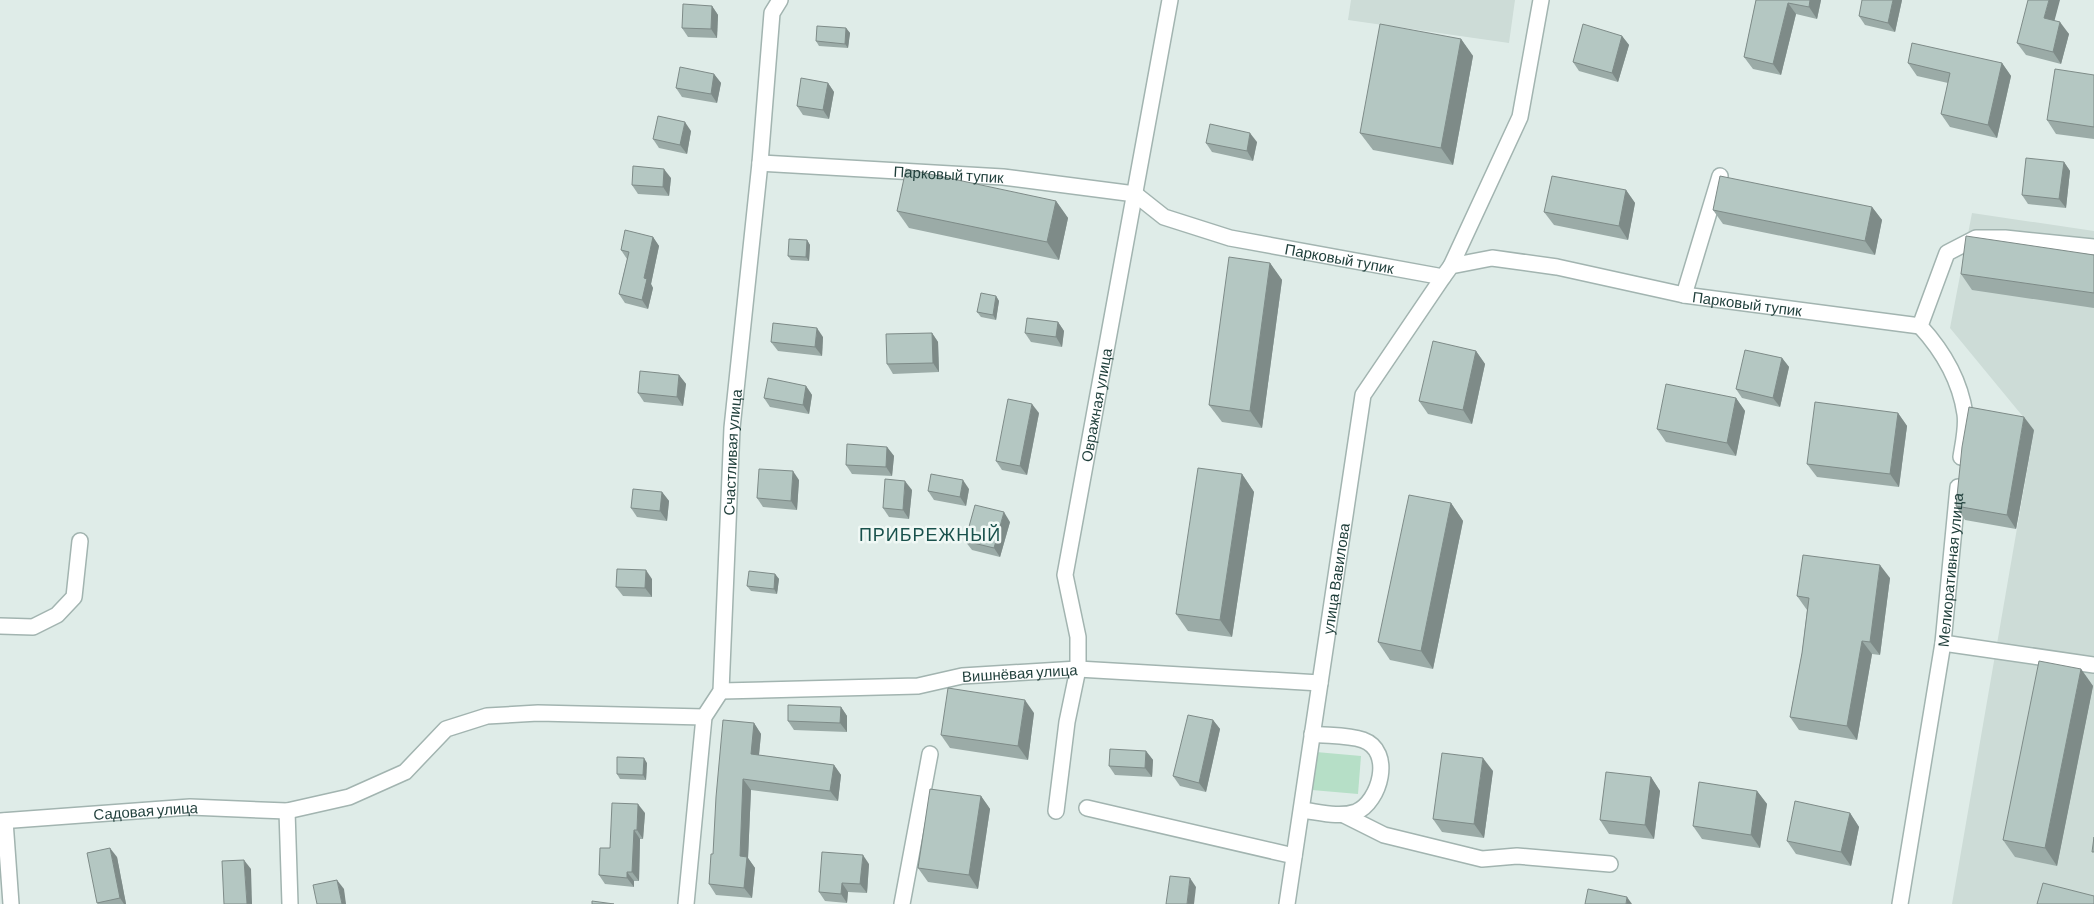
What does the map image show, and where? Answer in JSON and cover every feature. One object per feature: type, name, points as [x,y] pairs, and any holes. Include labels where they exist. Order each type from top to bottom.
[{"type":"street","name":"Счастливая улица","points":[[721,692],[732,428],[760,163],[772,13],[780,0]]},
{"type":"street","name":"Овражная улица","points":[[1056,811],[1067,722],[1078,669],[1078,638],[1065,575],[1170,0]]},
{"type":"street","name":"улица Вавилова","points":[[1287,904],[1363,395],[1447,272],[1520,117],[1541,0]]},
{"type":"street","name":"Парковый тупик","points":[[760,163],[1003,177],[1135,194],[1164,217],[1230,238],[1447,272],[1492,258],[1557,267],[1684,294],[1920,326]]},
{"type":"street","points":[[1684,294],[1720,176]]},
{"type":"street","points":[[1920,326],[1948,253],[1976,238],[2005,238],[2094,247]]},
{"type":"street","name":"Мелиоративная улица","points":[[1900,904],[1943,643],[1966,416],[1953,372],[1937,345],[1920,326]]},
{"type":"street","points":[[0,626],[33,626],[57,615],[74,597],[80,541]]},
{"type":"street","points":[[1943,643],[2094,665]]},
{"type":"street","name":"Вишнёвая улица","points":[[721,692],[918,686],[962,676],[1078,669],[1320,683]]},
{"type":"street","points":[[686,904],[704,718],[721,692]]},
{"type":"street","name":"Садовая улица","points":[[11,904],[2,821],[190,807],[287,811],[349,798],[405,772],[446,729],[487,716],[538,713],[704,718]]},
{"type":"street","points":[[1312,734],[1363,740],[1373,747],[1380,758],[1379,778],[1372,800],[1367,806],[1356,812],[1344,815]]},
{"type":"street","points":[[902,904],[930,754]]},
{"type":"street","points":[[1087,808],[1294,856]]},
{"type":"street","points":[[1302,810],[1344,815],[1384,835],[1482,859],[1517,856],[1610,864]]},
{"type":"street","points":[[287,811],[290,904]]},
{"type":"shaded area","points":[[1351,0],[1515,0],[1509,43],[1348,20]]},
{"type":"shaded area","points":[[1972,213],[2094,231],[2094,904],[1952,904],[2034,430],[1950,328]]},
{"type":"green space","points":[[1316,752],[1361,756],[1358,794],[1312,790]]},
{"type":"building","points":[[1756,0],[1810,0],[1809,7],[1788,3],[1773,64],[1744,57]]},
{"type":"building","points":[[1862,0],[1893,0],[1888,23],[1859,16]]},
{"type":"building","points":[[2028,0],[2049,0],[2044,18],[2060,22],[2053,52],[2017,43]]},
{"type":"building","points":[[683,4],[712,6],[711,29],[682,28]]},
{"type":"building","points":[[1380,24],[1461,39],[1441,148],[1360,133]]},
{"type":"building","points":[[1583,24],[1622,36],[1612,73],[1573,62]]},
{"type":"building","points":[[817,26],[846,28],[845,44],[816,41]]},
{"type":"building","points":[[1912,43],[2002,63],[1988,125],[1941,114],[1950,73],[1908,63]]},
{"type":"building","points":[[680,67],[714,74],[711,94],[676,88]]},
{"type":"building","points":[[2055,69],[2094,75],[2094,127],[2047,120]]},
{"type":"building","points":[[801,78],[828,83],[823,110],[797,106]]},
{"type":"building","points":[[658,116],[685,122],[680,145],[653,139]]},
{"type":"building","points":[[1210,124],[1250,133],[1247,151],[1206,143]]},
{"type":"building","points":[[2026,158],[2064,162],[2059,199],[2022,195]]},
{"type":"building","points":[[633,166],[664,169],[663,187],[632,185]]},
{"type":"building","points":[[906,169],[1056,201],[1047,242],[897,211]]},
{"type":"building","points":[[1552,176],[1626,190],[1619,226],[1544,212]]},
{"type":"building","points":[[1720,176],[1872,207],[1865,241],[1713,210]]},
{"type":"building","points":[[625,230],[653,237],[644,278],[647,279],[642,300],[619,294],[629,252],[621,250]]},
{"type":"building","points":[[1966,236],[2094,255],[2094,293],[1961,274]]},
{"type":"building","points":[[789,239],[807,240],[806,257],[788,256]]},
{"type":"building","points":[[1229,257],[1270,263],[1250,411],[1209,405]]},
{"type":"building","points":[[981,293],[996,296],[993,315],[977,312]]},
{"type":"building","points":[[1027,318],[1058,322],[1056,337],[1025,333]]},
{"type":"building","points":[[773,323],[817,328],[815,347],[771,342]]},
{"type":"building","points":[[932,333],[933,363],[887,364],[886,334]]},
{"type":"building","points":[[1433,341],[1476,351],[1463,410],[1419,401]]},
{"type":"building","points":[[1745,350],[1782,358],[1773,398],[1736,389]]},
{"type":"building","points":[[640,371],[679,375],[677,397],[638,393]]},
{"type":"building","points":[[768,378],[806,386],[803,405],[764,398]]},
{"type":"building","points":[[1666,384],[1736,398],[1727,443],[1657,429]]},
{"type":"building","points":[[1008,399],[1032,404],[1020,466],[996,461]]},
{"type":"building","points":[[1815,402],[1898,413],[1890,474],[1807,464]]},
{"type":"building","points":[[1969,407],[2024,417],[2007,515],[1956,506],[1962,447]]},
{"type":"building","points":[[847,444],[887,447],[886,467],[846,465]]},
{"type":"building","points":[[1198,468],[1242,474],[1220,620],[1176,614]]},
{"type":"building","points":[[759,469],[793,471],[791,501],[757,498]]},
{"type":"building","points":[[931,474],[963,480],[960,497],[928,491]]},
{"type":"building","points":[[885,479],[905,481],[903,510],[883,508]]},
{"type":"building","points":[[633,489],[662,492],[660,511],[631,508]]},
{"type":"building","points":[[1409,495],[1451,503],[1421,651],[1378,642]]},
{"type":"building","points":[[975,505],[1004,512],[994,548],[965,541]]},
{"type":"building","points":[[1803,555],[1880,565],[1870,642],[1862,641],[1847,726],[1790,717],[1802,653],[1809,598],[1797,596]]},
{"type":"building","points":[[617,569],[646,570],[645,588],[616,587]]},
{"type":"building","points":[[749,571],[775,574],[774,589],[747,586]]},
{"type":"building","points":[[2039,661],[2081,669],[2045,848],[2003,840]]},
{"type":"building","points":[[948,688],[1025,700],[1018,746],[941,735]]},
{"type":"building","points":[[788,705],[841,707],[840,723],[788,721]]},
{"type":"building","points":[[1188,715],[1213,720],[1199,783],[1173,776]]},
{"type":"building","points":[[723,720],[754,723],[751,754],[834,765],[830,791],[743,779],[740,856],[747,857],[744,888],[709,884]]},
{"type":"building","points":[[1110,749],[1146,751],[1145,768],[1109,766]]},
{"type":"building","points":[[1442,753],[1483,758],[1474,824],[1433,819]]},
{"type":"building","points":[[617,757],[644,758],[643,775],[617,774]]},
{"type":"building","points":[[1606,772],[1651,777],[1645,825],[1600,820]]},
{"type":"building","points":[[1699,782],[1757,791],[1751,835],[1693,826]]},
{"type":"building","points":[[930,789],[981,796],[969,875],[918,868]]},
{"type":"building","points":[[1795,801],[1850,813],[1841,852],[1787,841]]},
{"type":"building","points":[[612,803],[638,804],[637,830],[634,830],[632,872],[627,872],[627,878],[599,875],[600,848],[610,848]]},
{"type":"building","points":[[110,848],[120,898],[97,903],[87,853]]},
{"type":"building","points":[[822,852],[863,855],[860,884],[842,883],[841,894],[819,892]]},
{"type":"building","points":[[244,860],[247,904],[224,904],[222,861]]},
{"type":"building","points":[[1170,876],[1190,878],[1187,904],[1166,904]]},
{"type":"building","points":[[337,880],[342,904],[317,904],[313,885]]},
{"type":"building","points":[[2043,883],[2094,896],[2094,904],[2037,904]]},
{"type":"building","points":[[1588,889],[1627,897],[1626,904],[1585,904]]},
{"type":"building","points":[[592,901],[614,904],[592,904]]},
{"type":"district","name":"ПРИБРЕЖНЫЙ","points":[[930,534]]}]
